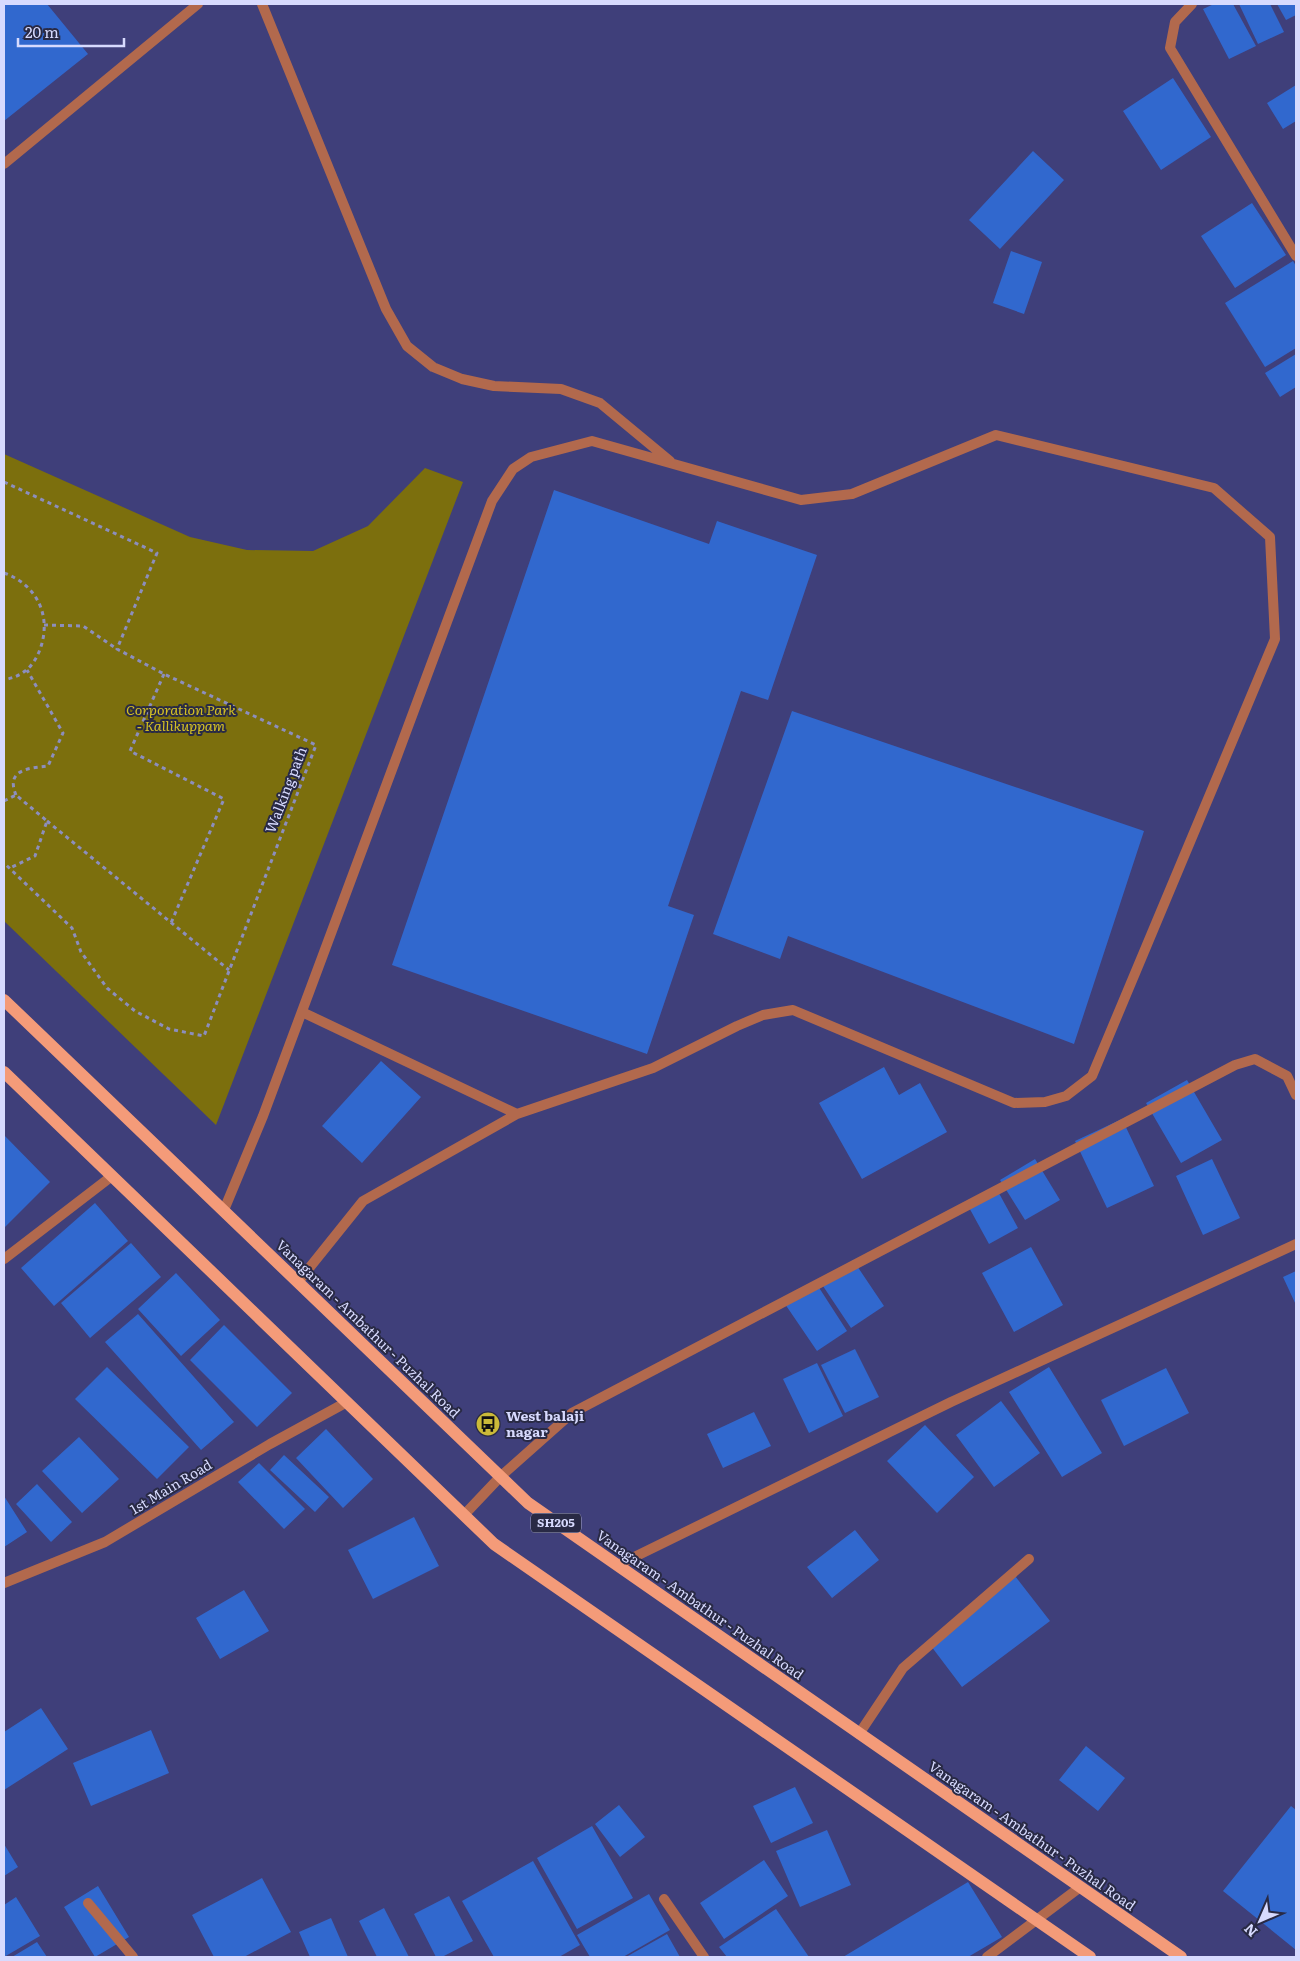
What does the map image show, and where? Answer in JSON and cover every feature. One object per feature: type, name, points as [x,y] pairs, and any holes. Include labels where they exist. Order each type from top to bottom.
[{"type":"main road","name":"Vanagaram - Ambathur - Puzhal Road","points":[[4,1000],[528,1503],[1079,1888],[1181,1957]]},
{"type":"main road","points":[[4,1072],[494,1544],[1090,1957]]},
{"type":"street","points":[[4,164],[198,4]]},
{"type":"street","points":[[262,4],[386,309],[407,346],[433,367],[462,379],[494,386],[561,388],[600,403],[672,463]]},
{"type":"street","points":[[1192,4],[1175,22],[1170,48],[1296,256]]},
{"type":"street","points":[[224,1210],[263,1116],[492,501],[513,469],[531,458],[592,441],[801,500],[852,494],[996,435],[1214,488],[1270,537],[1275,639],[1092,1076],[1066,1096],[1045,1102],[1014,1104],[792,1010],[763,1015],[653,1068],[517,1114],[363,1201],[298,1282]]},
{"type":"street","points":[[302,1012],[517,1114]]},
{"type":"street","points":[[464,1514],[500,1477],[572,1413],[1234,1066],[1255,1059],[1287,1076],[1296,1095]]},
{"type":"street","points":[[4,1259],[112,1176]]},
{"type":"street","points":[[618,1565],[951,1402],[1296,1244]]},
{"type":"street","name":"1st Main Road","points":[[4,1582],[105,1542],[270,1444],[347,1402]]},
{"type":"street","points":[[859,1734],[904,1668],[1029,1559]]},
{"type":"street","points":[[988,1957],[1079,1888]]},
{"type":"street","points":[[664,1899],[704,1957]]},
{"type":"street","points":[[88,1903],[133,1957]]},
{"type":"path","points":[[4,482],[157,553],[117,649]]},
{"type":"path","points":[[4,573],[16,577],[30,590],[44,615],[42,644],[37,656],[27,670],[18,676],[4,680]]},
{"type":"path","name":"Walking path","points":[[4,863],[72,928],[82,952],[107,988],[135,1011],[170,1029],[204,1036],[316,745],[164,674],[117,649],[83,626],[44,626]]},
{"type":"path","points":[[27,670],[63,733],[48,766],[23,770],[15,777],[13,788],[16,795],[229,970]]},
{"type":"path","points":[[164,674],[130,751],[224,799],[170,923]]},
{"type":"path","points":[[4,801],[16,795]]},
{"type":"path","points":[[10,868],[35,856],[47,822]]},
{"type":"green space","name":"Corporation Park - Kallikuppam","points":[[4,454],[190,537],[247,550],[313,551],[368,526],[425,468],[463,482],[216,1125],[4,921]]},
{"type":"building","points":[[4,4],[47,4],[88,54],[4,121]]},
{"type":"building","points":[[1214,4],[1233,4],[1256,46],[1229,59],[1203,9]]},
{"type":"building","points":[[1239,4],[1270,4],[1284,32],[1258,44]]},
{"type":"building","points":[[1277,4],[1296,4],[1296,15],[1286,20]]},
{"type":"building","points":[[1173,78],[1211,137],[1161,170],[1123,111]]},
{"type":"building","points":[[1296,85],[1296,121],[1283,129],[1267,103]]},
{"type":"building","points":[[1033,151],[1064,180],[1000,249],[969,220]]},
{"type":"building","points":[[1252,203],[1286,255],[1235,288],[1201,236]]},
{"type":"building","points":[[1011,251],[1042,262],[1024,314],[993,303]]},
{"type":"building","points":[[1293,261],[1296,266],[1296,348],[1265,367],[1225,303]]},
{"type":"building","points":[[1296,354],[1296,387],[1280,397],[1265,373]]},
{"type":"building","points":[[554,490],[709,544],[717,521],[817,555],[768,700],[741,691],[668,906],[694,915],[647,1054],[392,965]]},
{"type":"building","points":[[792,711],[1144,831],[1074,1044],[788,936],[780,959],[713,934]]},
{"type":"building","points":[[381,1061],[421,1097],[362,1163],[322,1126]]},
{"type":"building","points":[[884,1067],[899,1095],[920,1083],[947,1132],[862,1179],[819,1103]]},
{"type":"building","points":[[1187,1080],[1222,1140],[1181,1163],[1146,1103]]},
{"type":"building","points":[[1122,1119],[1154,1186],[1107,1208],[1075,1141]]},
{"type":"building","points":[[4,1135],[50,1182],[4,1228]]},
{"type":"building","points":[[1035,1159],[1060,1200],[1025,1220],[1000,1180]]},
{"type":"building","points":[[1212,1159],[1240,1218],[1203,1235],[1176,1176]]},
{"type":"building","points":[[995,1186],[1018,1228],[989,1244],[966,1202]]},
{"type":"building","points":[[95,1203],[128,1241],[54,1306],[21,1268]]},
{"type":"building","points":[[131,1243],[161,1277],[90,1338],[61,1303]]},
{"type":"building","points":[[1031,1247],[1063,1305],[1014,1332],[982,1273]]},
{"type":"building","points":[[853,1260],[884,1306],[851,1328],[821,1283]]},
{"type":"building","points":[[1296,1271],[1296,1305],[1283,1277]]},
{"type":"building","points":[[176,1273],[220,1320],[181,1356],[138,1309]]},
{"type":"building","points":[[816,1283],[847,1331],[817,1351],[785,1304]]},
{"type":"building","points":[[138,1314],[234,1422],[201,1450],[105,1342]]},
{"type":"building","points":[[224,1325],[292,1393],[257,1427],[190,1360]]},
{"type":"building","points":[[855,1349],[879,1397],[845,1413],[821,1365]]},
{"type":"building","points":[[817,1363],[843,1416],[809,1433],[783,1379]]},
{"type":"building","points":[[107,1367],[189,1447],[157,1479],[75,1399]]},
{"type":"building","points":[[1049,1367],[1102,1453],[1062,1477],[1009,1392]]},
{"type":"building","points":[[1166,1368],[1189,1413],[1124,1446],[1101,1400]]},
{"type":"building","points":[[1001,1401],[1040,1453],[994,1487],[956,1435]]},
{"type":"building","points":[[754,1412],[771,1446],[723,1468],[707,1434]]},
{"type":"building","points":[[925,1425],[974,1477],[937,1513],[887,1461]]},
{"type":"building","points":[[326,1429],[373,1479],[343,1508],[296,1458]]},
{"type":"building","points":[[79,1437],[119,1479],[82,1513],[42,1471]]},
{"type":"building","points":[[284,1455],[329,1497],[315,1512],[270,1470]]},
{"type":"building","points":[[259,1463],[305,1509],[284,1529],[238,1482]]},
{"type":"building","points":[[37,1484],[72,1522],[51,1542],[16,1504]]},
{"type":"building","points":[[4,1496],[27,1532],[4,1547]]},
{"type":"building","points":[[414,1517],[439,1566],[373,1599],[348,1550]]},
{"type":"building","points":[[855,1530],[879,1560],[832,1598],[807,1567]]},
{"type":"building","points":[[1015,1576],[1050,1621],[962,1687],[928,1642]]},
{"type":"building","points":[[244,1590],[269,1631],[220,1659],[196,1618]]},
{"type":"building","points":[[41,1708],[68,1749],[4,1790],[4,1732]]},
{"type":"building","points":[[151,1730],[169,1773],[91,1806],[73,1763]]},
{"type":"building","points":[[1086,1746],[1125,1778],[1098,1811],[1059,1780]]},
{"type":"building","points":[[795,1787],[813,1823],[771,1843],[753,1806]]},
{"type":"building","points":[[619,1805],[645,1837],[620,1857],[595,1824]]},
{"type":"building","points":[[1291,1806],[1296,1810],[1296,1950],[1223,1891]]},
{"type":"building","points":[[592,1826],[633,1898],[577,1929],[537,1858]]},
{"type":"building","points":[[827,1830],[851,1885],[800,1907],[776,1851]]},
{"type":"building","points":[[4,1844],[18,1867],[4,1876]]},
{"type":"building","points":[[764,1860],[788,1896],[724,1939],[700,1903]]},
{"type":"building","points":[[533,1861],[580,1945],[559,1957],[494,1957],[462,1901]]},
{"type":"building","points":[[262,1878],[291,1932],[244,1957],[214,1957],[192,1915]]},
{"type":"building","points":[[968,1882],[1002,1937],[968,1957],[843,1957]]},
{"type":"building","points":[[98,1886],[129,1937],[95,1957],[64,1907]]},
{"type":"building","points":[[649,1894],[670,1930],[623,1957],[590,1957],[577,1935]]},
{"type":"building","points":[[449,1896],[473,1941],[442,1957],[436,1957],[414,1914]]},
{"type":"building","points":[[16,1897],[40,1936],[4,1957],[4,1905]]},
{"type":"building","points":[[384,1908],[409,1957],[377,1957],[359,1921]]},
{"type":"building","points":[[776,1909],[809,1957],[727,1957],[719,1947]]},
{"type":"building","points":[[331,1918],[348,1957],[310,1957],[299,1932]]},
{"type":"building","points":[[667,1934],[680,1957],[626,1957]]},
{"type":"building","points":[[37,1942],[47,1957],[12,1957]]},
{"type":"place","name":"West balaji nagar","points":[[488,1424]]}]
